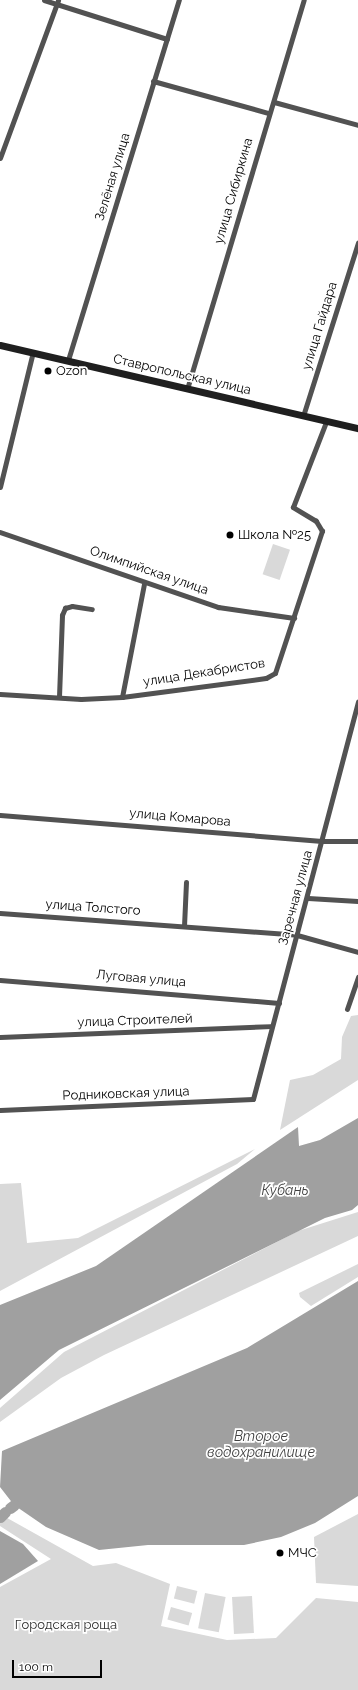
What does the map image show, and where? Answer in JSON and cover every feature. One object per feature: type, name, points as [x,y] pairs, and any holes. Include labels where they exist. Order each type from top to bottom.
[{"type":"main road","name":"Ставропольская улица","points":[[0,345],[326,422],[358,428]]},
{"type":"street","points":[[44,0],[58,2],[167,38]]},
{"type":"street","name":"Зелёная улица","points":[[68,360],[153,81],[180,0]]},
{"type":"street","name":"улица Сибиркина","points":[[187,389],[268,113],[274,102],[304,0]]},
{"type":"street","points":[[0,158],[58,2]]},
{"type":"street","points":[[153,81],[268,113]]},
{"type":"street","points":[[274,102],[358,125]]},
{"type":"street","name":"улица Гайдара","points":[[303,416],[358,243]]},
{"type":"street","points":[[0,487],[33,352]]},
{"type":"street","name":"улица Декабристов","points":[[0,694],[59,697],[122,697],[266,678],[280,665],[322,531],[316,521],[293,507],[326,422]]},
{"type":"street","name":"Олимпийская улица","points":[[0,532],[31,540],[144,584],[218,607],[294,618]]},
{"type":"street","points":[[122,697],[144,584]]},
{"type":"street","points":[[59,697],[62,615],[65,608],[72,606],[92,609]]},
{"type":"street","name":"Заречная улица","points":[[253,1099],[271,1026],[279,1003],[308,898],[358,702]]},
{"type":"street","name":"улица Комарова","points":[[0,815],[322,841],[358,841]]},
{"type":"street","points":[[184,926],[186,882]]},
{"type":"street","points":[[308,898],[358,901]]},
{"type":"street","name":"улица Толстого","points":[[0,913],[297,935],[358,952]]},
{"type":"street","points":[[347,1009],[358,976]]},
{"type":"street","name":"Луговая улица","points":[[0,980],[279,1003]]},
{"type":"street","name":"улица Строителей","points":[[0,1037],[271,1026]]},
{"type":"street","name":"Родниковская улица","points":[[0,1110],[253,1099]]},
{"type":"green space","points":[[273,544],[290,550],[280,580],[263,574]]},
{"type":"green space","points":[[358,1015],[358,1080],[280,1130],[290,1080],[313,1075],[341,1059],[342,1037],[351,1016]]},
{"type":"green space","points":[[255,1149],[237,1164],[0,1291],[0,1184],[21,1183],[27,1243],[78,1238]]},
{"type":"green space","points":[[358,1212],[358,1236],[104,1355],[61,1378],[0,1422],[0,1408],[64,1352],[298,1231]]},
{"type":"green space","points":[[358,1264],[358,1277],[311,1306],[300,1297],[299,1293]]},
{"type":"green space","name":"Городская роща","points":[[0,1514],[93,1566],[116,1563],[170,1584],[161,1626],[227,1640],[276,1638],[316,1598],[358,1602],[358,1690],[0,1690],[0,1587],[51,1559],[0,1526]]},
{"type":"green space","points":[[358,1514],[358,1586],[316,1583],[314,1537]]},
{"type":"green space","points":[[177,1586],[197,1591],[194,1604],[174,1599]]},
{"type":"green space","points":[[205,1593],[226,1597],[219,1632],[198,1628]]},
{"type":"green space","points":[[252,1596],[254,1633],[234,1634],[232,1597]]},
{"type":"green space","points":[[171,1607],[192,1613],[189,1626],[167,1619]]},
{"type":"water","name":"Кубань","points":[[358,1118],[358,1205],[352,1210],[325,1218],[59,1350],[0,1400],[0,1305],[96,1266],[298,1127],[299,1146],[320,1140]]},
{"type":"water","name":"Второе водохранилище","points":[[358,1281],[358,1496],[315,1523],[281,1537],[244,1545],[148,1545],[99,1550],[46,1527],[14,1505],[0,1487],[2,1451],[247,1348]]},
{"type":"water","points":[[0,1531],[23,1544],[38,1561],[0,1584]]},
{"type":"waterway","points":[[10,1508],[14,1505]]},
{"type":"waterway","points":[[0,1517],[5,1512]]},
{"type":"place","name":"Ozon","points":[[48,371]]},
{"type":"place","name":"Школа №25","points":[[230,535]]},
{"type":"place","name":"МЧС","points":[[280,1553]]}]
